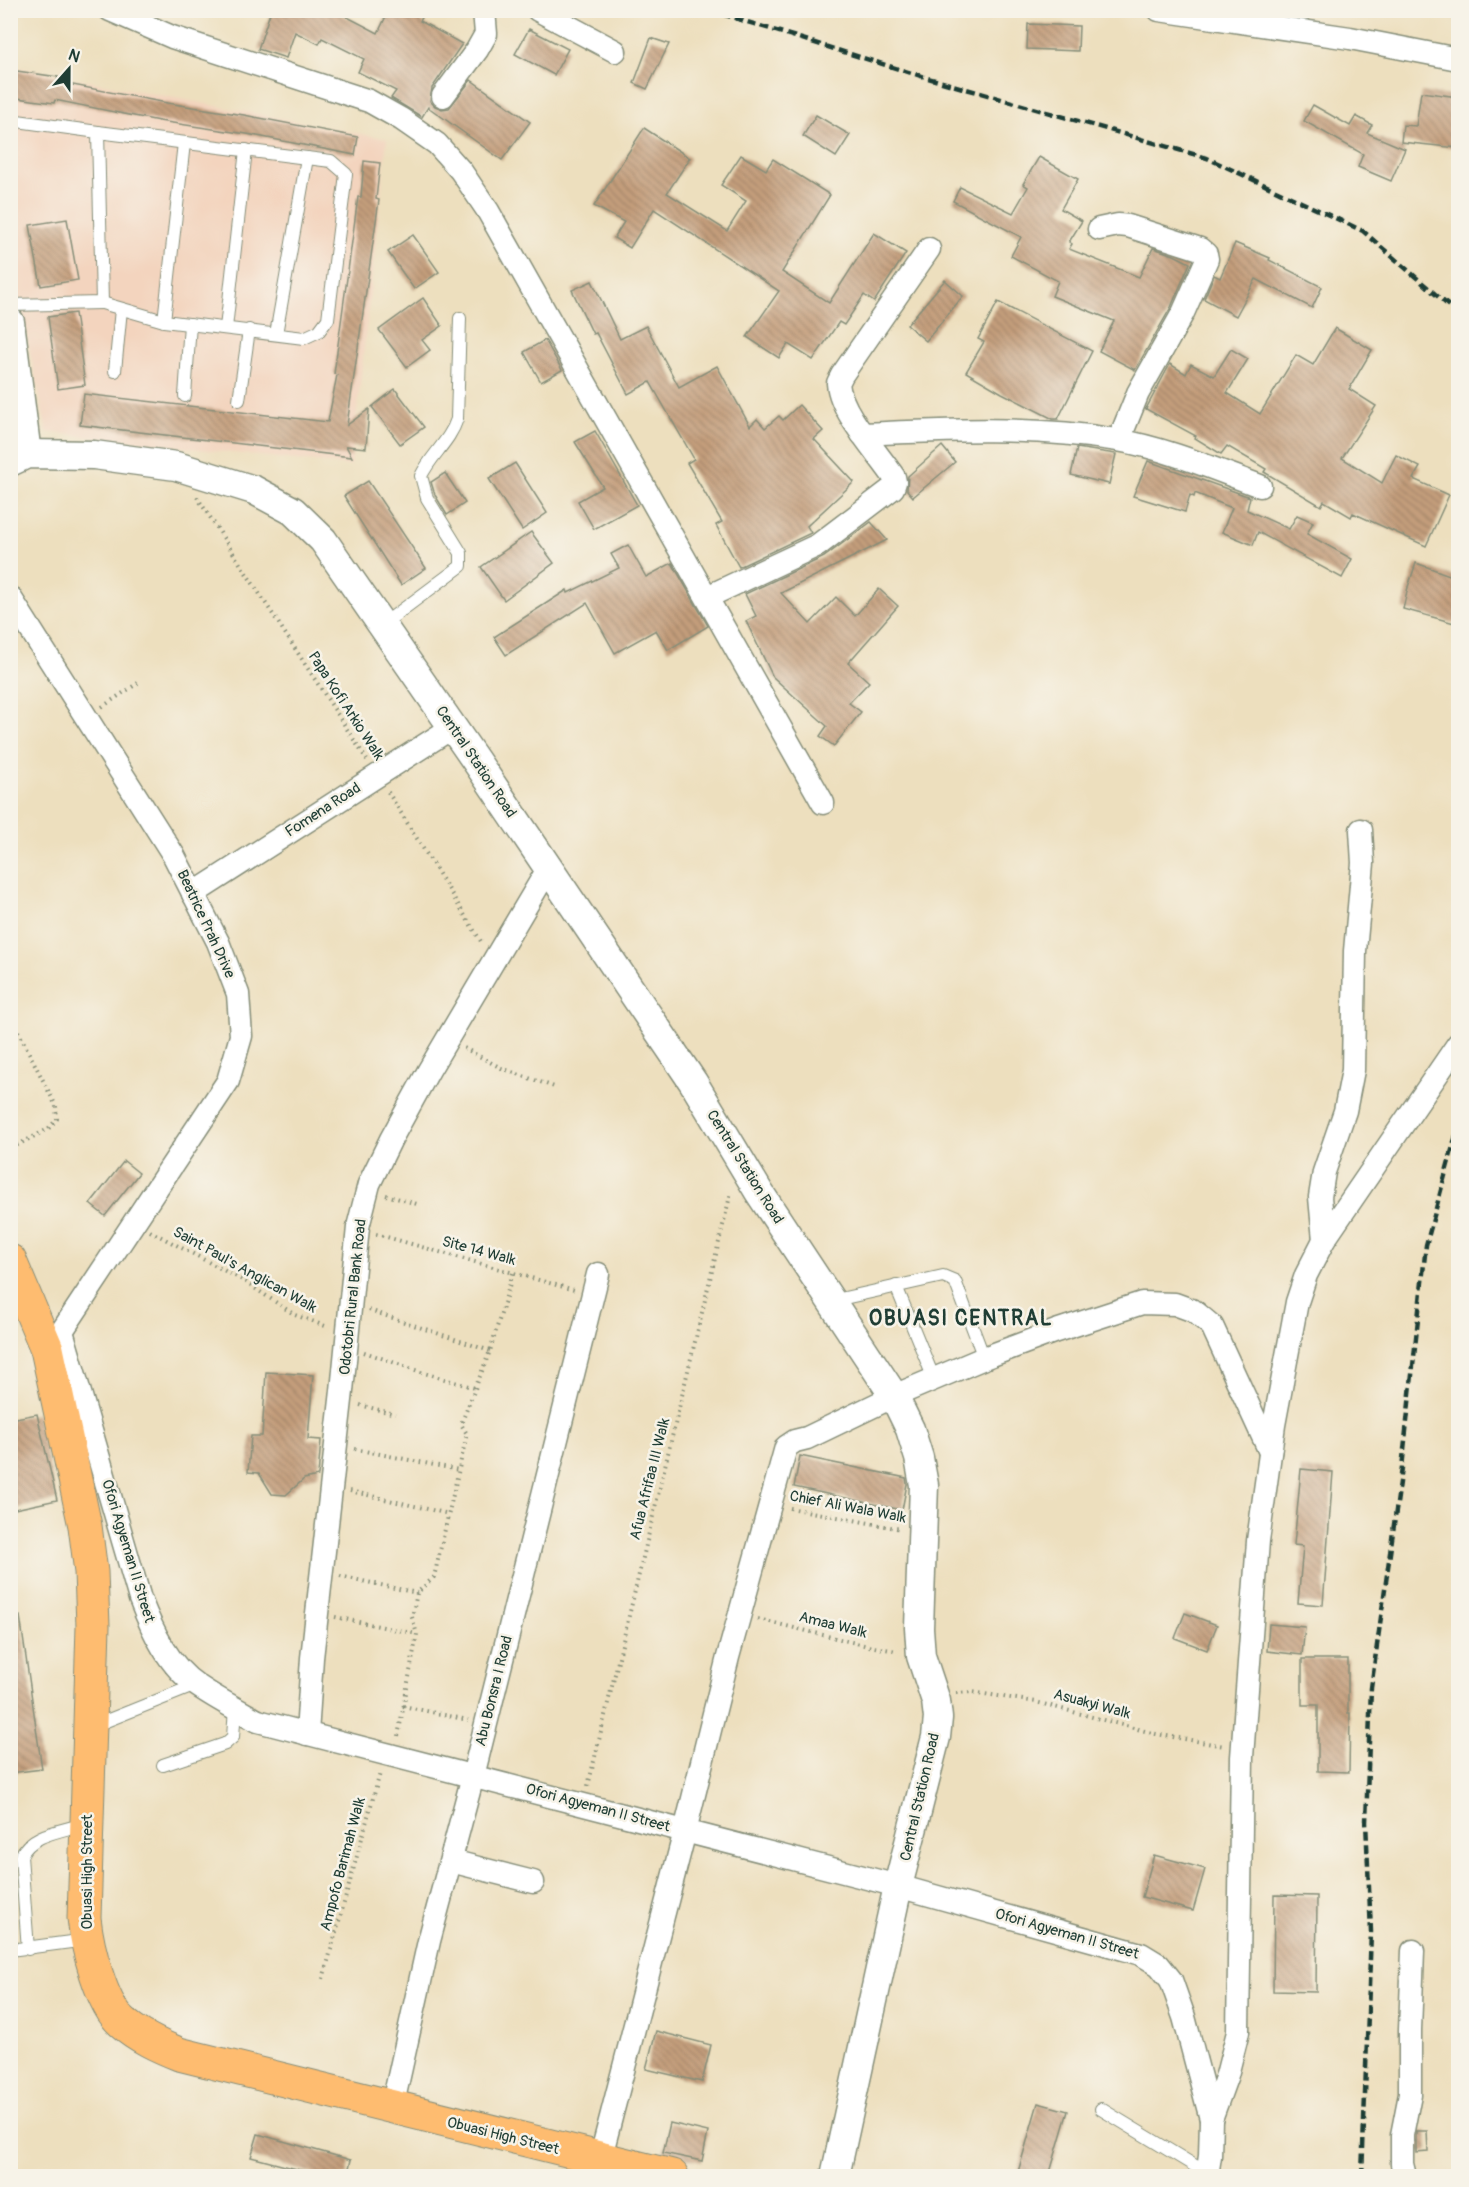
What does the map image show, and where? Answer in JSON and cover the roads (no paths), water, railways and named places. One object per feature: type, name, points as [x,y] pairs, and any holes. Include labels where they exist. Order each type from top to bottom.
[{"type":"main road","name":"Obuasi High Street","points":[[10,1261],[55,1340],[85,1526],[91,1572],[93,1626],[84,1918],[87,1940],[101,1988],[120,2021],[147,2041],[179,2054],[672,2176]]},
{"type":"street","points":[[110,10],[172,37],[369,101],[437,144],[460,171],[488,211],[823,803]]},
{"type":"street","points":[[443,96],[486,34],[484,10]]},
{"type":"street","points":[[538,10],[615,51]]},
{"type":"street","points":[[1159,10],[1350,38],[1458,59]]},
{"type":"street","points":[[1099,229],[1118,225],[1137,228],[1200,249],[1206,254],[1207,259],[1183,313],[1138,393],[1119,440]]},
{"type":"street","points":[[707,597],[818,544],[893,488],[894,477],[862,434],[845,404],[838,383],[929,249]]},
{"type":"street","points":[[10,322],[19,458]]},
{"type":"street","points":[[862,434],[958,430],[1059,433],[1119,440],[1197,462],[1260,486]]},
{"type":"street","name":"Central Station Road","points":[[19,458],[94,455],[177,466],[254,490],[293,511],[323,540],[453,727],[693,1082],[739,1159],[894,1396],[910,1429],[924,1485],[919,1628],[921,1656],[934,1695],[938,1718],[936,1737],[898,1886],[835,2176]]},
{"type":"street","name":"Beatrice Prah Drive","points":[[10,597],[174,856],[218,942],[238,994],[241,1036],[228,1081],[55,1340]]},
{"type":"street","name":"Fomena Road","points":[[193,894],[453,727]]},
{"type":"street","points":[[1324,1240],[1320,1197],[1324,1172],[1345,1111],[1353,1070],[1355,951],[1363,863],[1361,830]]},
{"type":"street","name":"Odotobri Rural Bank Road","points":[[307,1734],[317,1613],[358,1228],[368,1190],[391,1139],[493,960],[548,869]]},
{"type":"street","points":[[1211,2119],[1227,2075],[1238,2032],[1242,1750],[1258,1541],[1270,1452],[1297,1302],[1306,1275],[1324,1240],[1458,1044]]},
{"type":"street","name":"Abu Bonsra I Road","points":[[392,2108],[429,1941],[473,1776],[598,1274]]},
{"type":"street","points":[[600,2160],[740,1614],[786,1447],[934,1379],[1056,1331],[1142,1303],[1175,1304],[1194,1311],[1212,1326],[1270,1452]]},
{"type":"street","name":"Ofori Agyeman II Street","points":[[55,1340],[152,1630],[168,1656],[196,1685],[258,1721],[898,1886],[1141,1954],[1159,1965],[1172,1980],[1184,2017],[1211,2119],[1209,2175]]},
{"type":"street","points":[[451,1861],[533,1882]]},
{"type":"street","points":[[1405,2176],[1402,2164],[1402,2135],[1410,2094],[1413,1951]]},
{"type":"lane","points":[[10,120],[331,161],[346,174],[328,319],[319,331],[304,338],[164,321],[102,303],[10,305]]},
{"type":"lane","points":[[98,132],[102,303]]},
{"type":"lane","points":[[164,321],[184,143]]},
{"type":"lane","points":[[226,328],[246,150]]},
{"type":"lane","points":[[276,334],[307,158]]},
{"type":"lane","points":[[115,371],[121,309]]},
{"type":"lane","points":[[382,625],[462,566],[461,553],[427,498],[421,476],[453,432],[457,419],[460,318]]},
{"type":"lane","points":[[185,396],[190,324]]},
{"type":"lane","points":[[239,400],[249,330]]},
{"type":"lane","points":[[831,1301],[943,1276],[954,1281],[984,1359]]},
{"type":"lane","points":[[896,1286],[934,1379]]},
{"type":"lane","points":[[90,1728],[196,1685]]},
{"type":"lane","points":[[163,1765],[225,1744],[232,1737],[235,1708]]},
{"type":"lane","points":[[28,1949],[21,1856],[25,1847],[32,1840],[87,1823]]},
{"type":"lane","points":[[10,1950],[87,1940]]},
{"type":"lane","points":[[1101,2109],[1209,2175]]},
{"type":"railway","points":[[709,10],[921,76],[1207,158],[1363,231],[1458,314]]},
{"type":"railway","points":[[1362,2176],[1371,1932],[1366,1822],[1371,1688],[1402,1468],[1426,1245],[1458,1128]]},
{"type":"district","name":"OBUASI CENTRAL","points":[[961,1318]]}]
